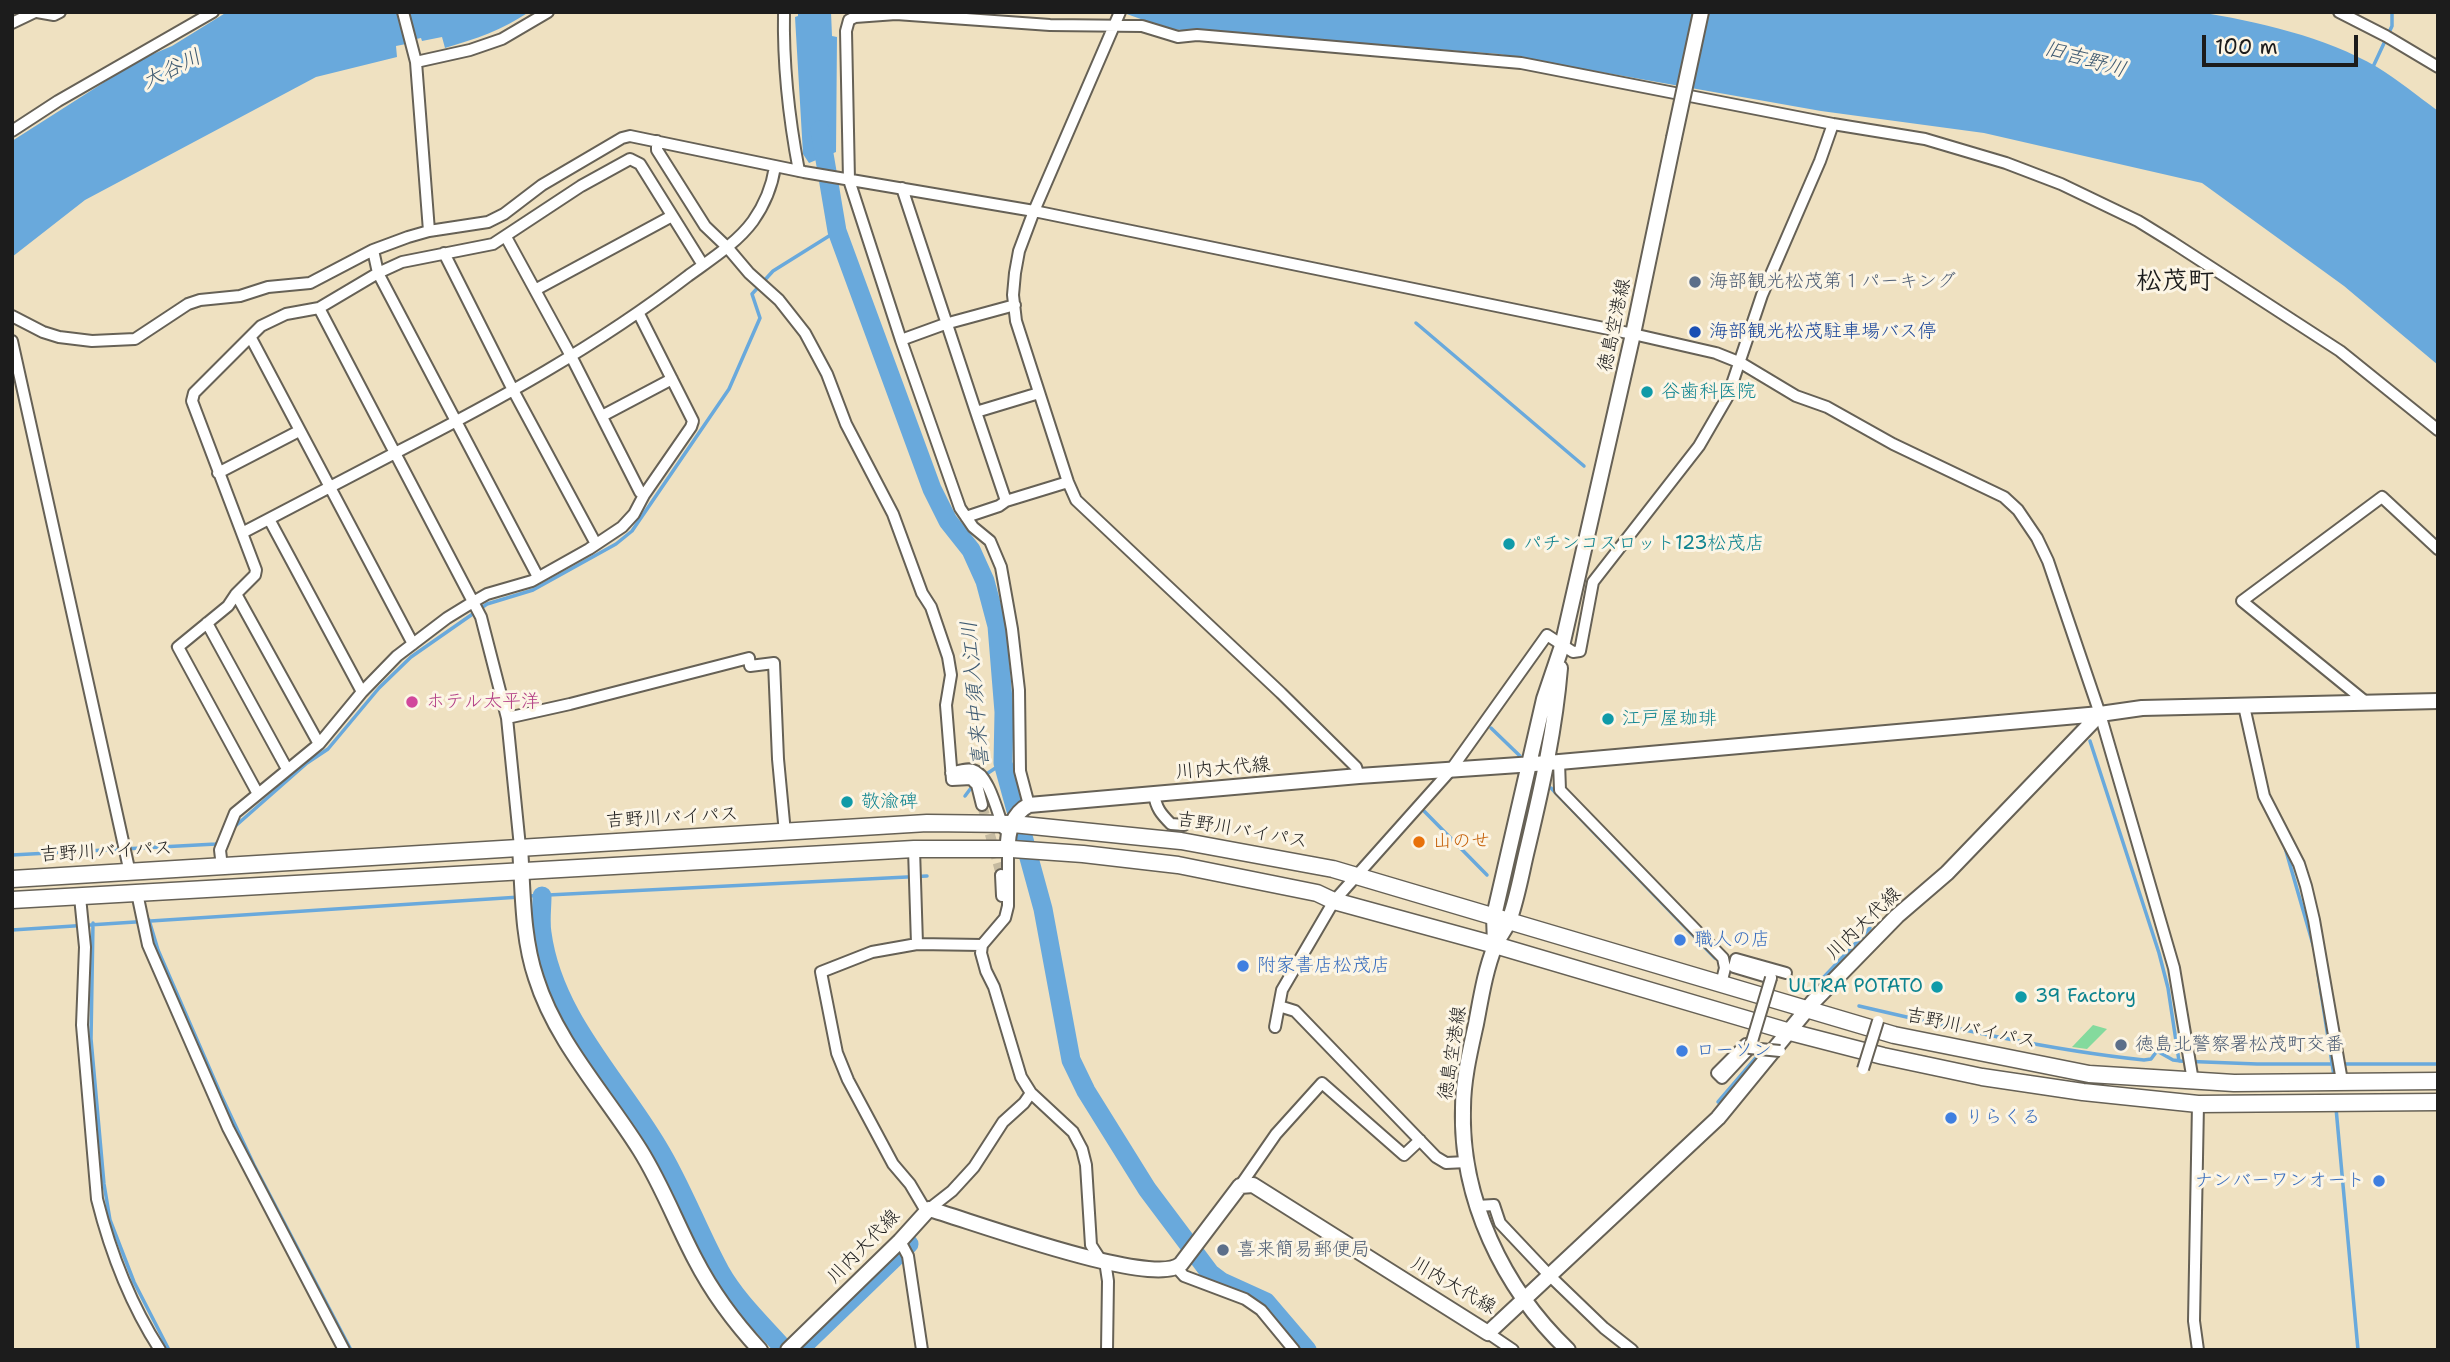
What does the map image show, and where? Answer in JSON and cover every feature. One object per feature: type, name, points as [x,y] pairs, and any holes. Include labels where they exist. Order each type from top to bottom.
[{"type":"highway","name":"吉野川バイパス","points":[[12,879],[927,823],[1008,834],[1083,854],[1178,865],[1317,893],[1334,901],[1495,945],[1790,1032],[1883,1056],[1982,1077],[2083,1092],[2198,1104],[2438,1101]]},
{"type":"highway","name":"吉野川バイパス","points":[[12,900],[80,904],[522,878],[914,849],[1008,834],[1084,831],[1181,841],[1358,875],[1894,1035],[2076,1072],[2193,1081],[2438,1081]]},
{"type":"main road","name":"徳島空港線","points":[[1502,919],[1544,699],[1562,646],[1633,334],[1701,12]]},
{"type":"main road","name":"徳島空港線","points":[[1562,646],[1553,763],[1483,986],[1462,1108],[1467,1162],[1477,1206],[1499,1260],[1523,1300],[1547,1330],[1568,1350]]},
{"type":"main road","name":"川内大代線","points":[[1027,806],[1359,776],[1553,763],[2143,708],[2438,701]]},
{"type":"main road","name":"川内大代線","points":[[1240,1186],[1253,1185],[1488,1333],[1718,1118],[1807,1010],[1867,946],[1947,873],[2100,714]]},
{"type":"main road","points":[[1008,834],[1027,806]]},
{"type":"main road","points":[[520,847],[526,935],[536,978],[552,1016],[566,1042],[641,1151],[696,1260],[723,1304],[760,1350]]},
{"type":"main road","points":[[1177,1268],[1240,1186]]},
{"type":"main road","name":"川内大代線","points":[[788,1350],[901,1242],[928,1210],[1125,1267],[1166,1271],[1177,1268]]},
{"type":"street","points":[[12,23],[36,12],[54,15],[60,12]]},
{"type":"street","points":[[12,131],[68,95],[213,12]]},
{"type":"street","points":[[403,12],[416,62],[429,231]]},
{"type":"street","points":[[416,62],[470,50],[502,39],[548,12]]},
{"type":"street","points":[[784,12],[793,142],[801,171]]},
{"type":"street","points":[[2339,12],[2438,67]]},
{"type":"street","points":[[1027,806],[1020,771],[1019,690],[1001,567],[990,541],[973,527],[960,508],[846,179],[846,31],[849,20],[855,17],[896,14],[1050,25],[1118,18],[1178,37],[1198,35],[1521,63],[1833,124],[1925,139],[2006,163],[2061,184],[2138,221],[2340,351],[2438,430]]},
{"type":"street","points":[[1118,18],[1019,251],[1014,273],[1016,321],[1076,500],[1281,693],[1356,767],[1359,776]]},
{"type":"street","points":[[1275,1027],[1282,990],[1334,901],[1450,771],[1547,635],[1573,652],[1580,652],[1593,582],[1699,446],[1728,396],[1762,295],[1820,161],[1833,124]]},
{"type":"street","points":[[12,316],[59,337],[92,341],[135,339],[188,304],[200,300],[240,296],[268,287],[310,283],[373,250],[429,231],[488,222],[504,214],[542,185],[622,138],[630,136],[775,167],[1034,211],[1633,334],[1716,354],[1741,363],[1796,396],[1827,407],[1893,444],[2004,497],[2018,510],[2037,538],[2048,561],[2100,714],[2174,968],[2193,1081]]},
{"type":"street","points":[[657,141],[657,150],[705,226],[769,291],[805,334],[827,374],[846,424],[893,514],[948,657],[951,675],[946,705],[952,780],[978,779]]},
{"type":"street","points":[[258,794],[178,647],[228,606],[255,575],[256,570],[192,401],[194,393],[261,326],[286,314],[319,308],[402,262],[493,244],[581,186],[630,159],[640,164],[703,265]]},
{"type":"street","points":[[242,533],[457,421],[639,314],[727,247],[751,223],[764,204],[775,167]]},
{"type":"street","points":[[902,188],[1006,501]]},
{"type":"street","points":[[535,290],[672,216]]},
{"type":"street","points":[[506,237],[571,356],[640,492],[644,495]]},
{"type":"street","points":[[373,250],[378,273],[538,577]]},
{"type":"street","points":[[444,253],[513,390],[596,544]]},
{"type":"street","points":[[901,340],[1015,305]]},
{"type":"street","points":[[319,308],[476,608],[507,718],[520,847]]},
{"type":"street","points":[[222,867],[220,850],[240,807],[319,744],[362,692],[413,644],[476,608],[486,594],[538,577],[596,544],[622,527],[634,514],[693,421],[639,314]]},
{"type":"street","points":[[251,338],[413,644]]},
{"type":"street","points":[[12,341],[130,873]]},
{"type":"street","points":[[601,416],[672,379]]},
{"type":"street","points":[[976,412],[1039,393]]},
{"type":"street","points":[[218,473],[299,431]]},
{"type":"street","points":[[966,517],[1006,501],[1068,482]]},
{"type":"street","points":[[2367,703],[2242,601],[2382,497],[2438,549]]},
{"type":"street","points":[[269,519],[362,692]]},
{"type":"street","points":[[236,594],[319,744]]},
{"type":"street","points":[[207,623],[287,769]]},
{"type":"street","points":[[507,718],[749,658],[750,666],[774,663],[778,759],[785,833]]},
{"type":"street","points":[[2244,706],[2264,796],[2299,864],[2306,886],[2342,1081]]},
{"type":"street","points":[[1553,763],[1560,790],[1723,958],[1725,968],[1721,984]]},
{"type":"street","points":[[978,779],[982,805]]},
{"type":"street","points":[[978,779],[1008,834],[1008,906],[1004,918],[982,945],[981,953],[986,971],[995,987],[1021,1077],[1031,1093],[1073,1132],[1082,1149],[1086,1164],[1091,1245],[1102,1260],[1108,1281],[1107,1350]]},
{"type":"street","points":[[1154,794],[1156,807],[1171,824],[1184,825]]},
{"type":"street","points":[[914,849],[917,944]]},
{"type":"street","points":[[998,926],[1002,899],[1001,875]]},
{"type":"street","points":[[138,900],[148,946],[228,1128],[344,1350]]},
{"type":"street","points":[[80,904],[84,932],[82,1025],[97,1199],[104,1227],[128,1288],[160,1350]]},
{"type":"street","points":[[982,945],[917,944],[872,952],[821,972],[837,1053],[848,1080],[892,1164],[928,1210],[967,1175],[1003,1122],[1031,1093]]},
{"type":"street","points":[[1780,1051],[1748,1046],[1771,978],[1734,967],[1736,959],[1786,973]]},
{"type":"street","points":[[1279,1006],[1295,1011],[1436,1157],[1446,1163],[1467,1162]]},
{"type":"street","points":[[1863,1069],[1878,1021]]},
{"type":"street","points":[[1240,1186],[1276,1133],[1322,1083],[1404,1156],[1420,1140]]},
{"type":"street","points":[[2198,1104],[2194,1321],[2198,1350]]},
{"type":"street","points":[[1477,1206],[1494,1205],[1500,1223],[1550,1276],[1604,1328],[1632,1350]]},
{"type":"street","points":[[901,1242],[908,1256],[922,1350]]},
{"type":"street","points":[[1177,1268],[1184,1276],[1245,1299],[1261,1310],[1294,1350]]},
{"type":"street","points":[[1488,1333],[1513,1350]]},
{"type":"green space","points":[[2093,1025],[2107,1029],[2087,1049],[2072,1047]]},
{"type":"water","name":"大谷川","points":[[227,12],[529,12],[499,29],[456,45],[445,48],[442,37],[406,41],[406,44],[396,46],[397,57],[316,77],[85,200],[12,257],[12,141],[139,60],[172,46]]},
{"type":"water","points":[[798,12],[831,12],[832,36],[837,37],[836,152],[809,163],[803,154],[795,17]]},
{"type":"water","name":"旧吉野川","points":[[1121,12],[2198,12],[2290,32],[2357,56],[2377,67],[2438,111],[2438,365],[2344,286],[2202,183],[1984,133],[1821,111],[1499,54],[1169,29]]},
{"type":"waterway","points":[[2372,69],[2392,26],[2392,12]]},
{"type":"waterway","name":"喜来中須入江川","points":[[820,130],[837,231],[932,489],[948,521],[971,550],[985,581],[997,626],[1004,712],[1003,763],[1043,909],[1071,1060],[1086,1091],[1147,1189],[1210,1273],[1222,1282],[1266,1302],[1307,1350]]},
{"type":"waterway","points":[[232,829],[307,763],[328,749],[379,688],[411,657],[487,604],[533,590],[616,544],[632,531],[729,389],[760,318],[752,294],[773,271],[837,231]]},
{"type":"waterway","points":[[1416,323],[1584,466]]},
{"type":"waterway","points":[[1491,728],[1520,756]]},
{"type":"waterway","points":[[2090,741],[2159,953],[2168,988],[2179,1061],[2438,1064]]},
{"type":"waterway","points":[[985,775],[1003,763]]},
{"type":"waterway","points":[[965,796],[974,784]]},
{"type":"waterway","points":[[1551,788],[1715,958]]},
{"type":"waterway","points":[[1424,811],[1487,875]]},
{"type":"waterway","points":[[12,855],[216,844],[219,841]]},
{"type":"waterway","points":[[2284,844],[2314,948]]},
{"type":"waterway","points":[[528,896],[927,876]]},
{"type":"waterway","points":[[542,896],[541,928],[548,963],[573,1019],[658,1147],[727,1282],[742,1303],[785,1350]]},
{"type":"waterway","points":[[12,930],[520,897]]},
{"type":"waterway","points":[[149,920],[158,950],[221,1095],[254,1165],[351,1350]]},
{"type":"waterway","points":[[93,923],[91,1039],[104,1184],[110,1220],[134,1282],[169,1350]]},
{"type":"waterway","points":[[1823,978],[1870,928]]},
{"type":"waterway","points":[[2318,973],[2334,1076]]},
{"type":"waterway","points":[[1859,1006],[2036,1044],[2144,1060],[2151,1059],[2157,1051],[2173,1060],[2181,1061]]},
{"type":"waterway","points":[[1718,1102],[1760,1053]]},
{"type":"waterway","points":[[2336,1108],[2358,1350]]},
{"type":"waterway","points":[[799,1350],[909,1244]]},
{"type":"tunnel","points":[[982,805],[1001,875]]},
{"type":"place","name":"海部観光松茂第１パーキング","points":[[1695,282]]},
{"type":"place","name":"海部観光松茂駐車場バス停","points":[[1695,332]]},
{"type":"place","name":"谷歯科医院","points":[[1647,392]]},
{"type":"place","name":"パチンコスロット123松茂店","points":[[1509,544]]},
{"type":"place","name":"ホテル太平洋","points":[[412,702]]},
{"type":"place","name":"江戸屋珈琲","points":[[1608,719]]},
{"type":"place","name":"敬渝碑","points":[[847,802]]},
{"type":"place","name":"山のせ","points":[[1419,842]]},
{"type":"place","name":"職人の店","points":[[1680,940]]},
{"type":"place","name":"附家書店松茂店","points":[[1243,966]]},
{"type":"place","name":"ULTRA POTATO","points":[[1937,987]]},
{"type":"place","name":"39 Factory","points":[[2021,997]]},
{"type":"place","name":"徳島北警察署松茂町交番","points":[[2121,1045]]},
{"type":"place","name":"ローソン","points":[[1682,1051]]},
{"type":"place","name":"りらくる","points":[[1951,1118]]},
{"type":"place","name":"ナンバーワンオート","points":[[2379,1181]]},
{"type":"place","name":"喜来簡易郵便局","points":[[1223,1250]]},
{"type":"district","name":"松茂町","points":[[2175,282]]}]
